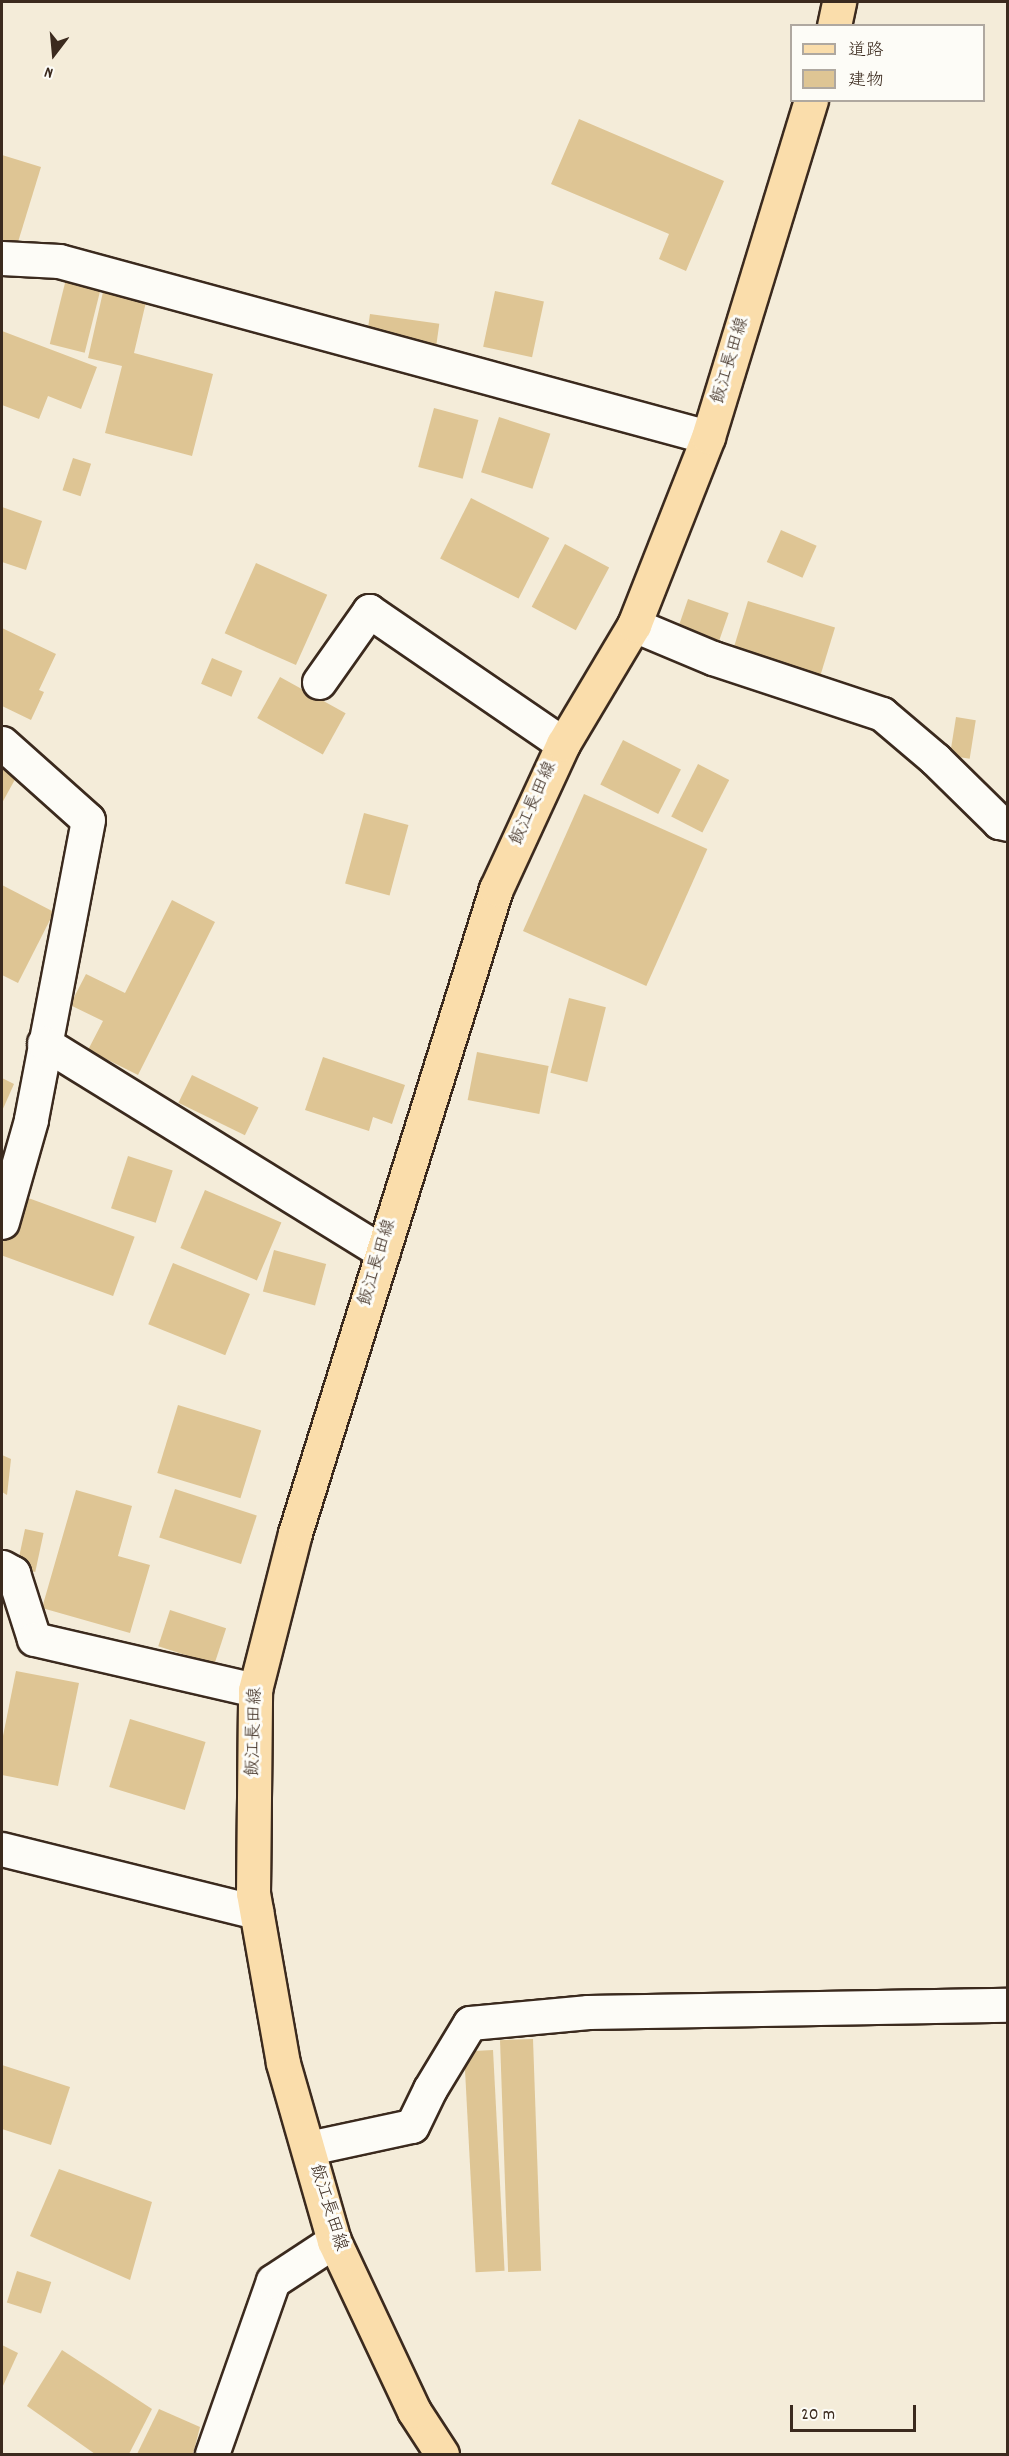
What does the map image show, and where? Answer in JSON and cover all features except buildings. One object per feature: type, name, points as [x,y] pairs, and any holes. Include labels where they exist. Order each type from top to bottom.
[{"type":"main road","points":[[834,24],[839,2]]},
{"type":"main road","name":"飯江長田線","points":[[442,2454],[414,2411],[334,2241],[283,2063],[253,1893],[255,1690],[295,1533],[496,890],[563,744],[634,625],[708,437],[810,102]]},
{"type":"street","points":[[2,258],[59,261],[708,437]]},
{"type":"street","points":[[318,682],[369,611],[563,744]]},
{"type":"street","points":[[634,625],[770,677],[882,714],[935,759],[999,822],[1008,824]]},
{"type":"street","points":[[2,743],[88,820],[31,1120],[2,1222]]},
{"type":"street","points":[[44,1043],[383,1251]]},
{"type":"street","points":[[2,1567],[13,1573],[34,1639],[255,1690]]},
{"type":"street","points":[[2,1849],[256,1912]]},
{"type":"street","points":[[309,2148],[412,2126],[430,2089],[470,2023],[588,2012],[1008,2005]]},
{"type":"street","points":[[212,2454],[273,2281],[334,2241]]}]
